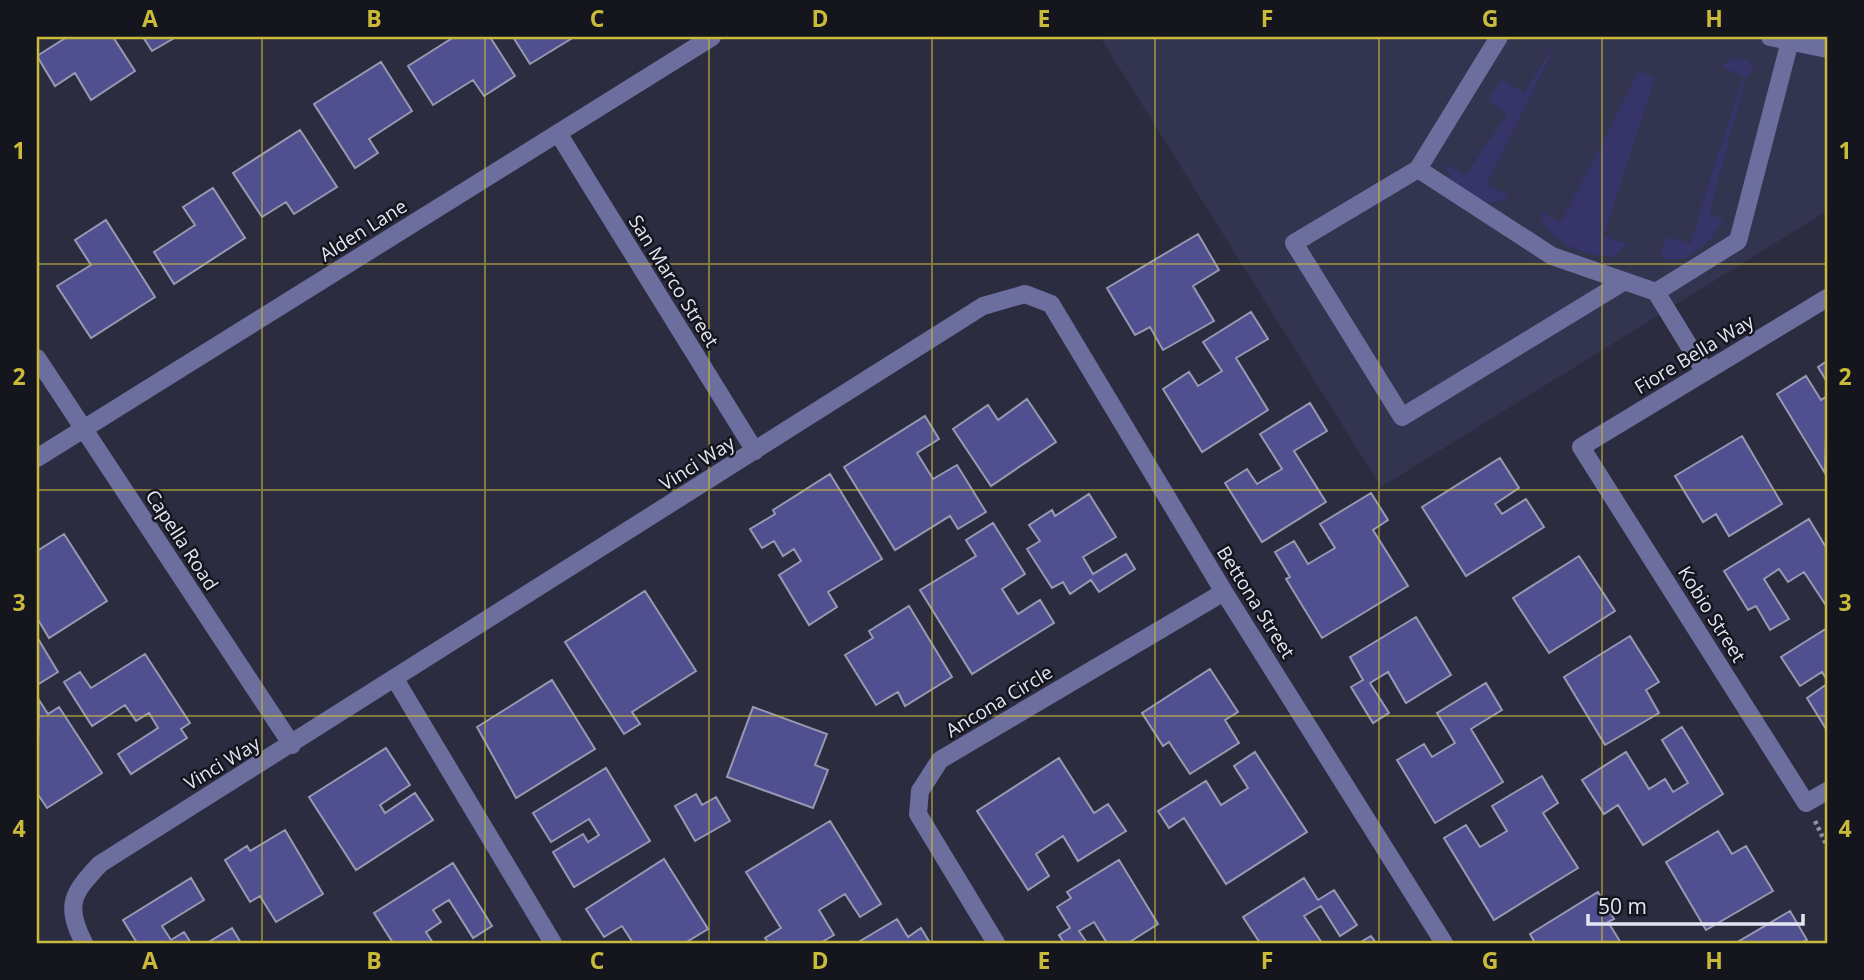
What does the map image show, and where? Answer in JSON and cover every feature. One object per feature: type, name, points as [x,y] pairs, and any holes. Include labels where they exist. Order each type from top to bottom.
[{"type":"street","name":"Alden Lane","points":[[37,458],[712,37]]},
{"type":"street","points":[[1499,37],[1419,169],[1294,243],[1402,417],[1623,282]]},
{"type":"street","points":[[1770,37],[1827,50]]},
{"type":"street","points":[[1656,292],[1738,241],[1790,41]]},
{"type":"street","name":"San Marco Street","points":[[558,133],[755,451]]},
{"type":"street","points":[[1419,169],[1552,256],[1656,292],[1705,372]]},
{"type":"street","name":"Vinci Way","points":[[84,943],[74,923],[76,890],[100,864],[983,306],[1025,294]]},
{"type":"street","name":"Bettona Street","points":[[1025,294],[1051,304],[1224,592],[1444,943]]},
{"type":"street","name":"Fiore Bella Way","points":[[1581,447],[1827,298]]},
{"type":"street","name":"Capella Road","points":[[37,359],[292,745]]},
{"type":"street","name":"Kobio Street","points":[[1581,447],[1807,803],[1827,791]]},
{"type":"street","name":"Ancona Circle","points":[[996,943],[918,814],[920,791],[940,760],[1224,592]]},
{"type":"street","points":[[396,679],[553,943]]},
{"type":"shaded area","points":[[1100,37],[1827,37],[1827,211],[1381,487]]},
{"type":"shaded area","points":[[1560,37],[1487,184],[1508,195],[1497,202],[1470,196],[1455,183],[1446,167],[1449,165],[1465,176],[1507,114],[1488,100],[1501,79],[1524,93]]},
{"type":"shaded area","points":[[1739,58],[1749,62],[1754,71],[1746,77],[1709,213],[1723,220],[1714,235],[1700,249],[1683,258],[1665,259],[1661,253],[1667,237],[1690,244],[1743,76],[1722,67],[1732,59]]},
{"type":"shaded area","points":[[1639,71],[1655,77],[1604,236],[1627,244],[1615,255],[1594,255],[1558,239],[1543,222],[1542,212],[1561,222]]},
{"type":"building","points":[[67,37],[113,37],[135,71],[91,100],[75,73],[55,86],[37,56]]},
{"type":"building","points":[[143,37],[176,37],[152,51]]},
{"type":"building","points":[[454,37],[490,37],[515,76],[484,96],[473,80],[433,105],[408,66]]},
{"type":"building","points":[[513,37],[574,37],[530,64]]},
{"type":"building","points":[[381,62],[412,111],[369,139],[378,153],[355,168],[314,104]]},
{"type":"building","points":[[300,130],[337,187],[294,214],[286,202],[262,217],[233,173]]},
{"type":"building","points":[[213,188],[245,238],[174,284],[154,252],[195,225],[183,207]]},
{"type":"building","points":[[106,220],[155,297],[91,338],[57,286],[91,265],[75,240]]},
{"type":"building","points":[[1198,234],[1219,270],[1193,286],[1214,321],[1163,350],[1150,327],[1135,335],[1107,288]]},
{"type":"building","points":[[1251,312],[1268,339],[1236,358],[1268,410],[1202,452],[1163,389],[1189,372],[1198,386],[1222,371],[1203,342]]},
{"type":"building","points":[[1827,361],[1827,382],[1818,367]]},
{"type":"building","points":[[1806,376],[1821,400],[1827,396],[1825,473],[1777,394]]},
{"type":"building","points":[[1027,399],[1056,442],[991,486],[953,429],[988,405],[998,420]]},
{"type":"building","points":[[1310,403],[1327,431],[1294,451],[1326,502],[1262,542],[1225,483],[1247,469],[1257,484],[1282,469],[1260,434]]},
{"type":"building","points":[[925,416],[939,439],[917,453],[933,479],[957,465],[986,512],[958,529],[950,516],[895,550],[844,467]]},
{"type":"building","points":[[1742,436],[1782,504],[1729,536],[1716,514],[1703,522],[1675,476]]},
{"type":"building","points":[[1500,458],[1519,488],[1495,504],[1502,514],[1526,499],[1544,527],[1466,576],[1422,507]]},
{"type":"building","points":[[830,474],[882,559],[828,592],[837,607],[809,625],[779,575],[801,561],[794,549],[783,556],[774,541],[762,548],[750,529],[775,514],[773,510]]},
{"type":"building","points":[[1371,493],[1388,520],[1373,530],[1408,586],[1322,638],[1286,579],[1290,577],[1275,552],[1294,541],[1308,564],[1335,548],[1320,524]]},
{"type":"building","points":[[1089,494],[1116,537],[1083,557],[1093,574],[1126,554],[1135,569],[1099,592],[1091,580],[1070,594],[1063,582],[1052,588],[1027,549],[1040,541],[1029,525],[1052,510],[1055,516]]},
{"type":"building","points":[[1809,519],[1827,549],[1827,607],[1804,572],[1788,582],[1779,569],[1764,579],[1789,619],[1770,630],[1756,606],[1748,610],[1724,571]]},
{"type":"building","points":[[993,523],[1025,574],[1002,589],[1018,614],[1040,600],[1054,623],[972,674],[920,590],[976,556],[966,540]]},
{"type":"building","points":[[64,534],[107,601],[49,638],[37,618],[37,551]]},
{"type":"building","points":[[1579,556],[1615,611],[1549,653],[1513,598]]},
{"type":"building","points":[[645,591],[696,671],[632,712],[640,724],[624,734],[565,642]]},
{"type":"building","points":[[909,606],[952,677],[905,706],[898,692],[876,705],[845,655],[873,638],[869,631]]},
{"type":"building","points":[[1416,617],[1451,675],[1406,703],[1388,672],[1370,683],[1389,713],[1373,723],[1351,687],[1363,680],[1350,657]]},
{"type":"building","points":[[1827,628],[1827,680],[1822,672],[1800,686],[1781,657]]},
{"type":"building","points":[[1630,636],[1659,682],[1646,690],[1659,713],[1605,745],[1564,677]]},
{"type":"building","points":[[37,637],[58,672],[37,685]]},
{"type":"building","points":[[145,654],[190,723],[181,729],[187,738],[131,774],[118,754],[158,728],[149,713],[136,721],[125,705],[92,726],[64,682],[80,672],[91,688]]},
{"type":"building","points":[[1210,669],[1238,712],[1225,720],[1239,743],[1190,774],[1169,742],[1163,746],[1142,713]]},
{"type":"building","points":[[552,680],[595,749],[516,798],[477,727]]},
{"type":"building","points":[[1486,683],[1502,710],[1471,729],[1503,782],[1435,823],[1397,760],[1424,744],[1432,757],[1455,743],[1437,713]]},
{"type":"building","points":[[1827,684],[1827,728],[1826,729],[1807,698]]},
{"type":"building","points":[[39,700],[48,714],[59,707],[102,773],[47,808],[37,793]]},
{"type":"building","points":[[753,707],[827,734],[815,765],[828,770],[813,808],[727,777]]},
{"type":"building","points":[[1682,727],[1723,794],[1643,845],[1618,805],[1604,814],[1582,780],[1626,752],[1649,789],[1665,779],[1673,792],[1688,783],[1662,740]]},
{"type":"building","points":[[386,748],[410,785],[380,805],[385,813],[415,793],[433,820],[356,870],[309,797]]},
{"type":"building","points":[[1255,752],[1307,832],[1226,884],[1184,818],[1169,828],[1158,811],[1206,781],[1221,805],[1248,788],[1234,766]]},
{"type":"building","points":[[1059,758],[1094,813],[1108,804],[1126,831],[1078,861],[1063,836],[1036,854],[1049,876],[1028,890],[977,811]]},
{"type":"building","points":[[606,768],[650,841],[574,887],[553,852],[583,834],[588,842],[599,835],[589,819],[551,842],[533,813]]},
{"type":"building","points":[[1542,776],[1558,803],[1543,813],[1578,868],[1494,920],[1444,838],[1466,825],[1480,847],[1507,831],[1492,806]]},
{"type":"building","points":[[696,794],[702,805],[716,797],[730,821],[695,841],[675,806]]},
{"type":"building","points":[[830,821],[881,904],[860,917],[845,894],[819,910],[834,935],[820,943],[769,943],[765,938],[781,928],[746,872]]},
{"type":"building","points":[[285,830],[323,894],[276,922],[260,896],[250,902],[225,860],[247,846],[250,851]]},
{"type":"building","points":[[1718,831],[1732,854],[1746,846],[1773,891],[1706,930],[1666,862]]},
{"type":"building","points":[[664,859],[708,929],[685,943],[633,943],[622,926],[604,937],[586,909]]},
{"type":"building","points":[[1119,860],[1158,924],[1128,943],[1107,943],[1094,922],[1079,931],[1087,943],[1064,943],[1059,935],[1070,928],[1057,907],[1071,898],[1067,892]]},
{"type":"building","points":[[453,863],[492,926],[473,938],[449,900],[433,910],[441,922],[426,932],[433,943],[393,943],[374,913]]},
{"type":"building","points":[[191,878],[204,900],[162,926],[171,940],[184,932],[191,943],[137,943],[123,920]]},
{"type":"building","points":[[1304,878],[1318,900],[1334,890],[1357,925],[1340,936],[1321,906],[1304,916],[1322,943],[1260,943],[1243,917]]},
{"type":"building","points":[[1598,892],[1614,919],[1608,922],[1621,943],[1535,943],[1530,934]]},
{"type":"building","points":[[1790,911],[1807,940],[1801,943],[1736,943]]},
{"type":"building","points":[[897,919],[908,937],[921,928],[930,943],[857,943]]},
{"type":"building","points":[[232,928],[241,943],[207,943]]},
{"type":"building","points":[[1371,936],[1376,943],[1359,943]]}]
